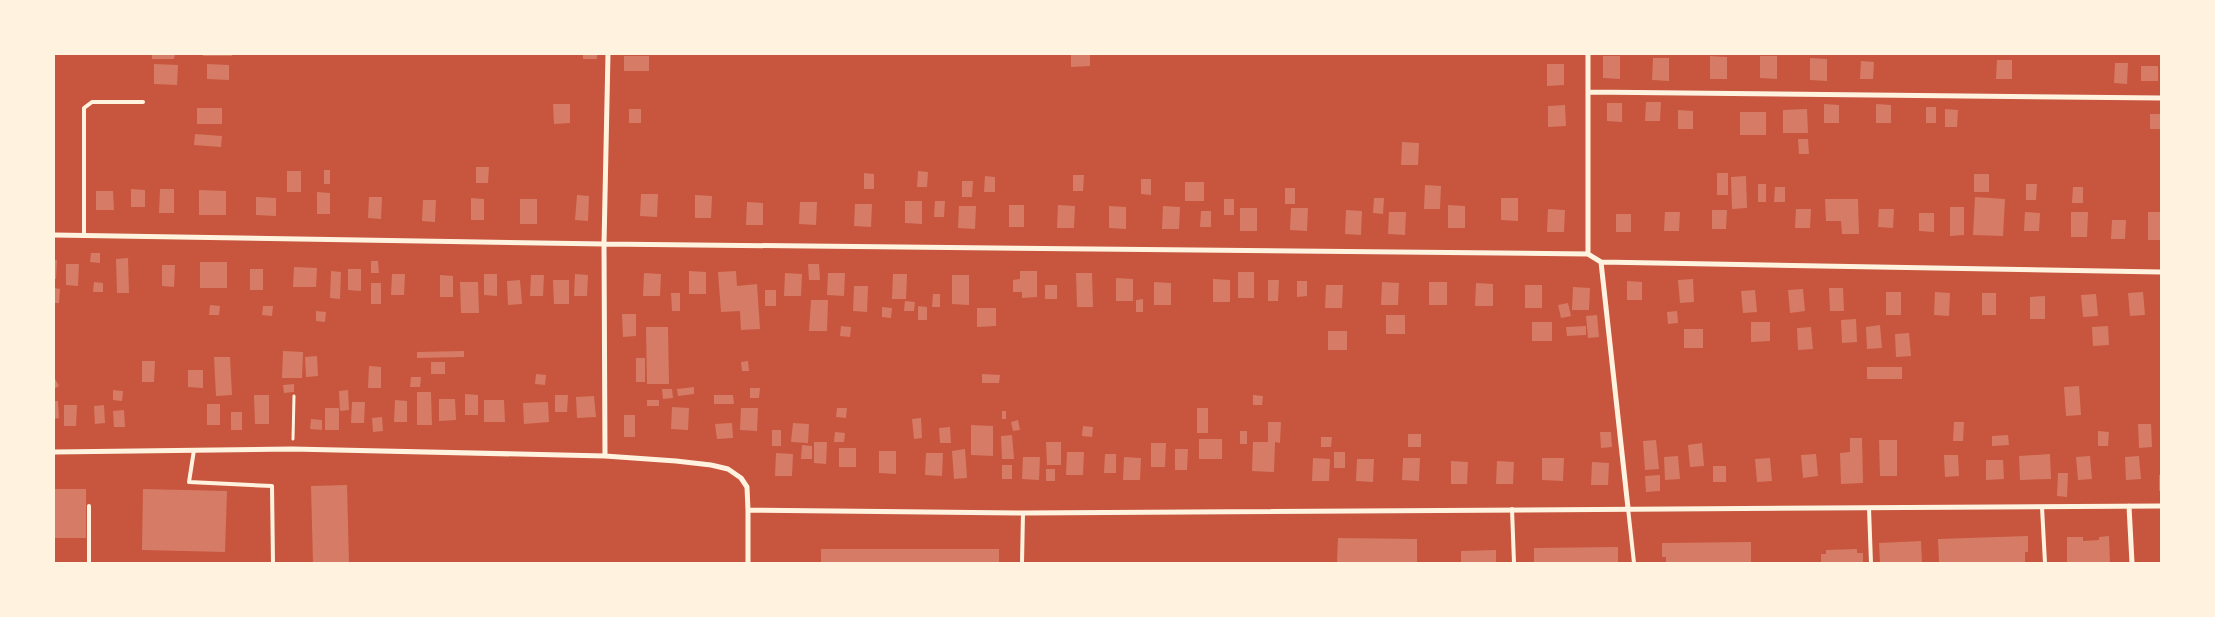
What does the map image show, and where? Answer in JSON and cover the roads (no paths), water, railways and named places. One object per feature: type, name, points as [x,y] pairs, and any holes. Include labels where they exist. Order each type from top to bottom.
[{"type":"street","points":[[606,456],[604,244],[608,54]]},
{"type":"street","points":[[1588,54],[1588,254]]},
{"type":"street","points":[[1588,92],[2161,98]]},
{"type":"street","points":[[54,234],[604,244],[1588,254],[1601,262],[2161,272]]},
{"type":"street","points":[[1601,262],[1628,508]]},
{"type":"street","points":[[54,452],[292,450],[606,456],[711,465],[728,469],[741,478],[747,488],[748,563]]},
{"type":"street","points":[[2129,506],[2132,563]]},
{"type":"street","points":[[748,510],[1023,513],[2161,506]]},
{"type":"lane","points":[[84,235],[84,108],[92,102],[143,102]]},
{"type":"lane","points":[[194,450],[189,482],[272,486],[273,563]]},
{"type":"lane","points":[[89,506],[89,563]]},
{"type":"lane","points":[[2042,507],[2045,563]]},
{"type":"lane","points":[[1628,508],[1634,563]]},
{"type":"lane","points":[[1869,508],[1871,563]]},
{"type":"lane","points":[[1512,509],[1514,563]]},
{"type":"lane","points":[[1022,563],[1023,513]]}]
